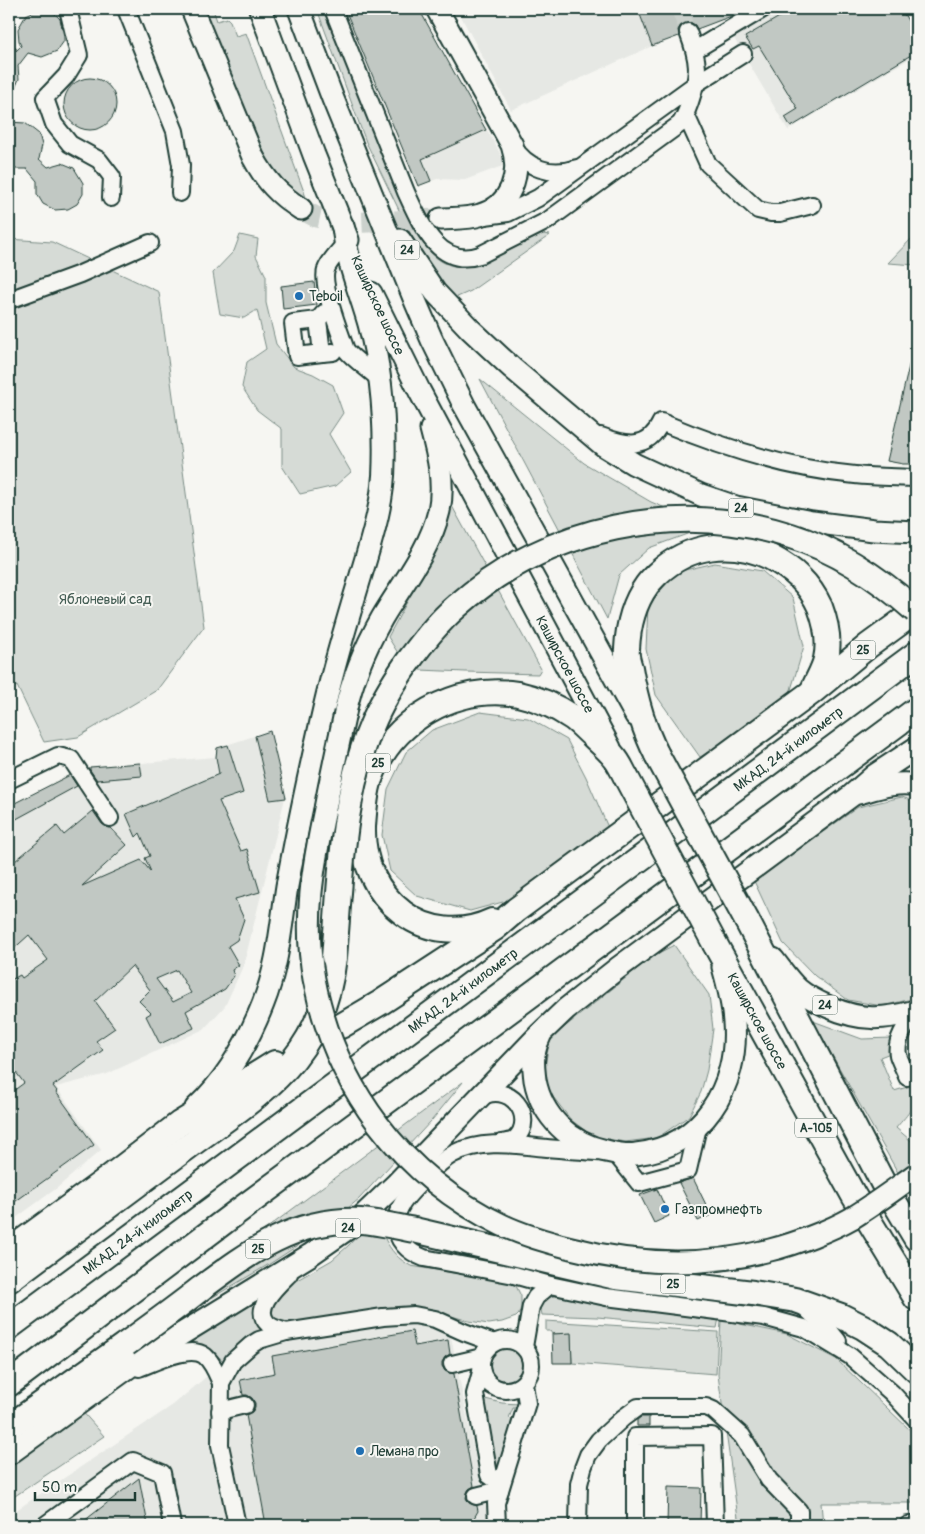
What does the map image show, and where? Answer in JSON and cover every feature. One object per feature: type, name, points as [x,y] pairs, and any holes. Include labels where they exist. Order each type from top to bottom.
[{"type":"highway","points":[[9,1280],[222,1121],[278,1076],[295,1058],[312,1032],[326,1002],[332,977],[349,801],[358,764],[372,724],[394,681],[422,643],[456,606],[495,577],[532,555],[578,537],[621,526],[663,520],[709,520],[752,525],[791,536],[830,551],[865,570],[895,592],[916,611]]},
{"type":"highway","points":[[341,1026],[380,1003],[495,928],[516,910],[626,830],[812,692],[826,660],[828,639],[824,618],[816,597],[802,578],[777,561],[757,551],[734,546],[712,546],[688,553],[668,564],[648,583],[636,603],[629,628],[626,651],[633,689],[654,749],[752,931]]},
{"type":"highway","name":"25","points":[[812,692],[868,646],[916,611]]},
{"type":"highway","points":[[832,677],[916,625]]},
{"type":"highway","name":"МКАД, 24-й километр","points":[[9,1327],[916,654]]},
{"type":"highway","name":"25","points":[[516,910],[486,924],[463,930],[438,930],[412,920],[391,904],[374,880],[363,836],[364,810],[370,779],[383,752],[399,731],[421,714],[445,701],[470,694],[496,692],[520,695],[548,704],[574,719],[620,767]]},
{"type":"highway","points":[[9,1384],[241,1209],[912,713]]},
{"type":"highway","name":"Каширское шоссе","points":[[620,767],[717,949],[854,1196],[916,1298]]},
{"type":"highway","name":"А-105","points":[[752,931],[883,1183],[916,1238]]},
{"type":"highway","points":[[9,1251],[179,1124],[283,1059]]},
{"type":"highway","name":"25","points":[[9,1427],[260,1247],[280,1237],[306,1228],[336,1222],[361,1221],[414,1230],[616,1277],[796,1300],[841,1316],[863,1327],[889,1344],[916,1370]]},
{"type":"main road","points":[[192,9],[246,139],[262,172],[278,192],[302,210]]},
{"type":"main road","name":"Каширское шоссе","points":[[260,9],[344,235],[383,319],[620,767]]},
{"type":"main road","points":[[298,9],[416,303],[464,405],[654,749]]},
{"type":"main road","points":[[437,9],[512,145],[516,162],[516,176],[511,190],[506,198],[495,208],[482,215],[473,217],[441,219]]},
{"type":"main road","name":"24","points":[[379,209],[435,292],[470,328],[512,368],[603,445],[634,464],[701,495],[736,507],[812,522],[874,530],[916,532]]},
{"type":"main road","points":[[179,1124],[205,1100],[234,1062],[264,1003],[272,976],[299,824],[336,655],[372,537],[382,496],[384,437],[379,378],[369,326],[344,235]]},
{"type":"main road","points":[[420,392],[435,444],[440,470],[439,509],[434,530],[424,550],[369,642],[350,692],[312,877],[309,910],[310,944],[314,977],[325,1023],[334,1050],[349,1080],[368,1111],[396,1147],[436,1184],[467,1206],[503,1226],[545,1241],[623,1259],[660,1262],[699,1262],[736,1258],[771,1250],[805,1239],[850,1219],[916,1174]]},
{"type":"main road","name":"24","points":[[874,530],[916,524]]},
{"type":"main road","points":[[717,949],[730,993],[734,1022],[734,1041],[724,1089],[714,1107],[698,1127],[674,1144],[634,1155],[594,1149],[577,1141],[562,1130],[542,1102],[536,1085],[533,1069],[534,1051],[541,1033],[618,968],[851,796],[875,775],[916,748]]},
{"type":"main road","points":[[851,796],[886,786],[916,785]]},
{"type":"main road","name":"24","points":[[752,931],[798,989],[818,1002],[844,1014],[866,1018],[892,1017],[916,1012]]},
{"type":"main road","name":"24","points":[[9,1454],[136,1362],[310,1255],[353,1225],[397,1183],[541,1033]]},
{"type":"street","points":[[68,9],[79,55],[66,76],[45,98],[54,124],[70,144],[99,160],[112,177],[112,198]]},
{"type":"street","points":[[126,9],[175,131],[181,165],[180,193]]},
{"type":"street","points":[[334,9],[413,207],[434,242],[443,251],[455,256],[470,258],[480,255],[547,221],[680,124],[686,115],[696,83],[698,68],[695,50],[688,32]]},
{"type":"street","points":[[695,50],[763,9]]},
{"type":"street","points":[[473,217],[497,215],[516,210],[538,198],[696,83],[743,54]]},
{"type":"street","points":[[686,115],[708,164],[758,210],[780,213],[812,205]]},
{"type":"street","points":[[512,145],[526,162],[541,169],[566,171],[581,166]]},
{"type":"street","points":[[344,235],[326,269],[325,280],[346,350],[379,378]]},
{"type":"street","points":[[9,300],[80,274],[150,243]]},
{"type":"street","points":[[322,353],[318,320],[331,303]]},
{"type":"street","points":[[318,320],[293,323],[297,356],[346,350]]},
{"type":"street","points":[[584,429],[618,443],[634,444],[642,442],[655,433],[661,422],[724,446],[789,464],[856,475],[916,478]]},
{"type":"street","points":[[9,780],[58,756],[71,759],[110,818]]},
{"type":"street","points":[[907,1077],[898,1054],[899,1041],[906,1026],[916,1012]]},
{"type":"street","points":[[478,1099],[488,1094],[502,1093],[514,1100],[522,1112],[522,1126],[516,1138],[495,1144],[464,1149],[452,1154],[442,1161],[402,1202],[397,1213],[396,1225],[402,1242],[410,1251],[424,1258],[514,1275],[550,1285],[620,1299],[764,1317],[804,1328],[850,1356],[892,1393],[916,1419]]},
{"type":"street","points":[[495,1144],[615,1153],[639,1182],[688,1170],[698,1127]]},
{"type":"street","points":[[286,1332],[268,1324],[264,1318],[264,1306],[275,1288],[310,1255]]},
{"type":"street","points":[[514,1275],[523,1284],[531,1306]]},
{"type":"street","points":[[524,1347],[531,1306],[536,1297],[550,1285]]},
{"type":"street","points":[[796,1300],[829,1330],[850,1356]]},
{"type":"street","points":[[237,1525],[220,1445],[220,1411],[221,1382],[240,1353],[259,1340],[286,1332],[384,1317],[414,1315],[435,1319],[494,1343]]},
{"type":"street","points":[[482,1364],[484,1379],[489,1384],[503,1391],[518,1388],[524,1384],[531,1372],[532,1365],[531,1359],[524,1347],[517,1342],[502,1340],[494,1343],[485,1351],[475,1394],[489,1475],[498,1478],[500,1489],[497,1525]]},
{"type":"street","points":[[118,1375],[171,1356],[195,1352],[206,1357],[221,1382]]},
{"type":"street","points":[[452,1364],[482,1364]]},
{"type":"street","points":[[484,1525],[500,1489],[519,1432],[527,1403],[524,1384]]},
{"type":"street","points":[[892,1393],[916,1402]]},
{"type":"street","points":[[220,1411],[244,1406]]},
{"type":"street","points":[[578,1525],[579,1484],[588,1455],[599,1440],[638,1407],[706,1407],[718,1414],[742,1436],[769,1480],[799,1511],[799,1525]]},
{"type":"street","points":[[635,1525],[635,1437],[712,1436],[715,1525]]},
{"type":"street","points":[[45,1525],[133,1462],[162,1473],[172,1525]]},
{"type":"street","points":[[476,1496],[500,1489]]},
{"type":"street","points":[[908,1525],[916,1525]]},
{"type":"shaded area","points":[[345,9],[419,9],[505,165],[465,180],[437,179],[418,186]]},
{"type":"shaded area","points":[[457,9],[738,9],[739,13],[652,46],[511,110]]},
{"type":"shaded area","points":[[750,9],[916,9],[916,55],[788,130],[725,23]]},
{"type":"shaded area","points":[[270,731],[285,798],[244,964],[225,1006],[204,1029],[107,1074],[56,1087],[101,1150],[57,1188],[9,1223],[9,806],[83,768],[215,757],[217,748]]},
{"type":"shaded area","points":[[416,1321],[450,1332],[489,1525],[9,1525],[9,1515],[173,1405],[239,1349]]},
{"type":"green space","points":[[203,9],[213,9],[217,21],[227,18],[236,36],[246,33],[307,200],[286,184],[269,164]]},
{"type":"green space","points":[[317,9],[324,9],[405,211],[413,227],[431,253],[449,265],[458,267],[468,266],[486,261],[543,234],[550,235],[471,291],[455,298],[438,278],[416,245],[366,142]]},
{"type":"green space","points":[[916,234],[916,265],[888,263]]},
{"type":"green space","points":[[240,235],[258,239],[256,256],[266,276],[266,303],[276,344],[294,367],[313,374],[333,385],[343,413],[329,434],[351,472],[335,486],[300,494],[282,466],[282,429],[257,410],[242,387],[247,362],[266,349],[257,310],[244,318],[220,314],[213,273],[234,251]]},
{"type":"green space","name":"Яблоневый сад","points":[[9,239],[52,242],[159,292],[204,627],[157,690],[78,737],[44,742],[17,686],[9,690]]},
{"type":"green space","points":[[480,379],[584,463],[651,502],[709,526],[649,548],[619,575],[607,619]]},
{"type":"green space","points":[[452,506],[541,669],[538,674],[420,670],[401,658],[388,637],[443,535]]},
{"type":"green space","points":[[715,563],[762,571],[793,598],[804,646],[790,693],[753,725],[700,757],[656,695],[646,649],[648,606],[676,572]]},
{"type":"green space","points":[[480,712],[528,718],[567,740],[586,777],[610,832],[521,897],[470,911],[417,896],[390,871],[382,835],[388,789],[406,752],[432,730]]},
{"type":"green space","points":[[902,797],[916,802],[916,998],[882,1006],[848,1000],[815,976],[783,943],[754,881],[858,807]]},
{"type":"green space","points":[[674,945],[709,995],[713,1029],[707,1070],[701,1092],[689,1116],[657,1138],[625,1142],[594,1137],[571,1120],[550,1093],[544,1072],[551,1038],[653,956]]},
{"type":"green space","points":[[813,1021],[862,1039],[892,1038],[893,1052],[880,1057],[894,1091],[911,1086],[913,1093],[911,1109],[896,1128],[916,1145],[916,1205]]},
{"type":"green space","points":[[463,1082],[432,1120],[359,1199],[320,1231],[271,1263],[203,1303],[137,1350],[125,1334]]},
{"type":"green space","points":[[359,1234],[384,1237],[395,1254],[411,1266],[509,1282],[516,1286],[521,1296],[519,1314],[502,1322],[489,1324],[469,1321],[434,1311],[289,1327],[276,1319],[270,1305],[283,1288],[332,1260]]},
{"type":"green space","points":[[264,1291],[270,1332],[250,1337],[223,1361],[205,1346],[195,1343],[184,1344]]},
{"type":"green space","points":[[555,1296],[719,1318],[717,1328],[597,1317],[542,1315],[540,1305],[544,1298]]},
{"type":"green space","points":[[721,1320],[787,1334],[836,1359],[911,1431],[913,1503],[821,1503],[823,1525],[739,1525],[718,1375]]},
{"type":"green space","points":[[546,1321],[718,1332],[716,1374],[572,1363],[571,1334],[552,1334],[550,1331],[546,1331]]},
{"type":"green space","points":[[507,1348],[514,1349],[520,1353],[524,1359],[524,1373],[520,1379],[514,1383],[507,1384],[500,1383],[494,1379],[490,1373],[489,1366],[490,1359],[494,1353],[500,1349]]},
{"type":"green space","points":[[481,1398],[502,1403],[519,1404],[518,1408],[513,1408],[509,1418],[514,1420],[500,1467],[494,1467]]},
{"type":"green space","points":[[81,1410],[104,1436],[9,1500],[9,1463]]},
{"type":"building","points":[[345,9],[419,9],[486,130],[422,159],[431,181],[418,186]]},
{"type":"building","points":[[649,9],[744,9],[734,15],[697,29],[690,22],[684,23],[678,30],[679,36],[652,46],[639,12]]},
{"type":"building","points":[[793,9],[901,9],[916,34],[916,52],[791,127],[785,117],[798,109],[759,46],[753,49],[745,37]]},
{"type":"building","points":[[37,10],[53,12],[60,19],[64,41],[57,51],[42,57],[28,53],[18,66],[19,79],[9,102],[9,48],[16,48],[16,51],[21,46],[18,29],[26,15]]},
{"type":"building","points":[[90,78],[100,80],[108,86],[114,94],[116,104],[114,114],[108,122],[100,128],[90,130],[80,128],[72,122],[66,114],[64,104],[66,94],[72,86],[80,80]]},
{"type":"building","points":[[9,122],[25,123],[39,134],[42,145],[39,159],[48,167],[62,163],[74,168],[83,183],[83,194],[77,204],[68,209],[55,210],[43,204],[37,194],[37,181],[27,169],[9,169]]},
{"type":"building","points":[[314,282],[317,305],[283,309],[281,286]]},
{"type":"building","points":[[912,353],[916,353],[916,464],[903,464],[887,461]]},
{"type":"building","points":[[270,731],[286,798],[270,800],[255,736]]},
{"type":"building","points":[[228,745],[243,793],[219,801],[241,851],[247,849],[260,892],[235,899],[244,919],[237,940],[228,946],[239,965],[232,970],[234,976],[225,989],[186,1011],[194,1028],[160,1044],[146,1016],[151,1013],[139,1001],[150,990],[132,966],[95,1001],[115,1028],[96,1041],[103,1050],[53,1086],[94,1145],[9,1206],[9,1094],[24,1083],[9,1063],[9,981],[20,975],[22,978],[48,960],[29,935],[9,953],[9,866],[57,826],[64,835],[93,811],[102,824],[111,828],[127,845],[82,886],[141,860],[151,872],[145,858],[150,856],[140,833],[136,837],[126,814],[219,774],[216,757],[217,748]],"holes":[[[177,970],[191,993],[173,1002],[156,979]]]},
{"type":"building","points":[[140,763],[142,776],[97,780],[90,770],[90,767]]},
{"type":"building","points":[[70,775],[77,786],[9,823],[9,806]]},
{"type":"building","points":[[693,1178],[711,1215],[698,1221],[679,1183]]},
{"type":"building","points":[[657,1189],[669,1216],[654,1223],[640,1195]]},
{"type":"building","name":"Лемана про","points":[[412,1331],[415,1346],[448,1340],[450,1354],[445,1357],[442,1366],[445,1371],[454,1374],[474,1486],[469,1489],[466,1498],[469,1503],[477,1506],[478,1511],[470,1525],[266,1525],[246,1415],[252,1412],[255,1403],[252,1398],[243,1395],[240,1380],[275,1373],[272,1356]]},
{"type":"building","points":[[571,1333],[572,1363],[553,1363],[552,1334]]},
{"type":"building","points":[[641,1417],[649,1417],[649,1426],[637,1426],[637,1420]]},
{"type":"building","points":[[139,1478],[148,1525],[79,1525]]},
{"type":"building","points":[[668,1487],[701,1488],[700,1525],[667,1525]]},
{"type":"tunnel","points":[[679,9],[688,32]]},
{"type":"tunnel","points":[[301,209],[316,217],[344,223],[441,219]]},
{"type":"place","name":"Teboil","points":[[299,296]]},
{"type":"place","name":"Газпромнефть","points":[[665,1209]]},
{"type":"place","name":"Лемана про","points":[[360,1451]]}]
